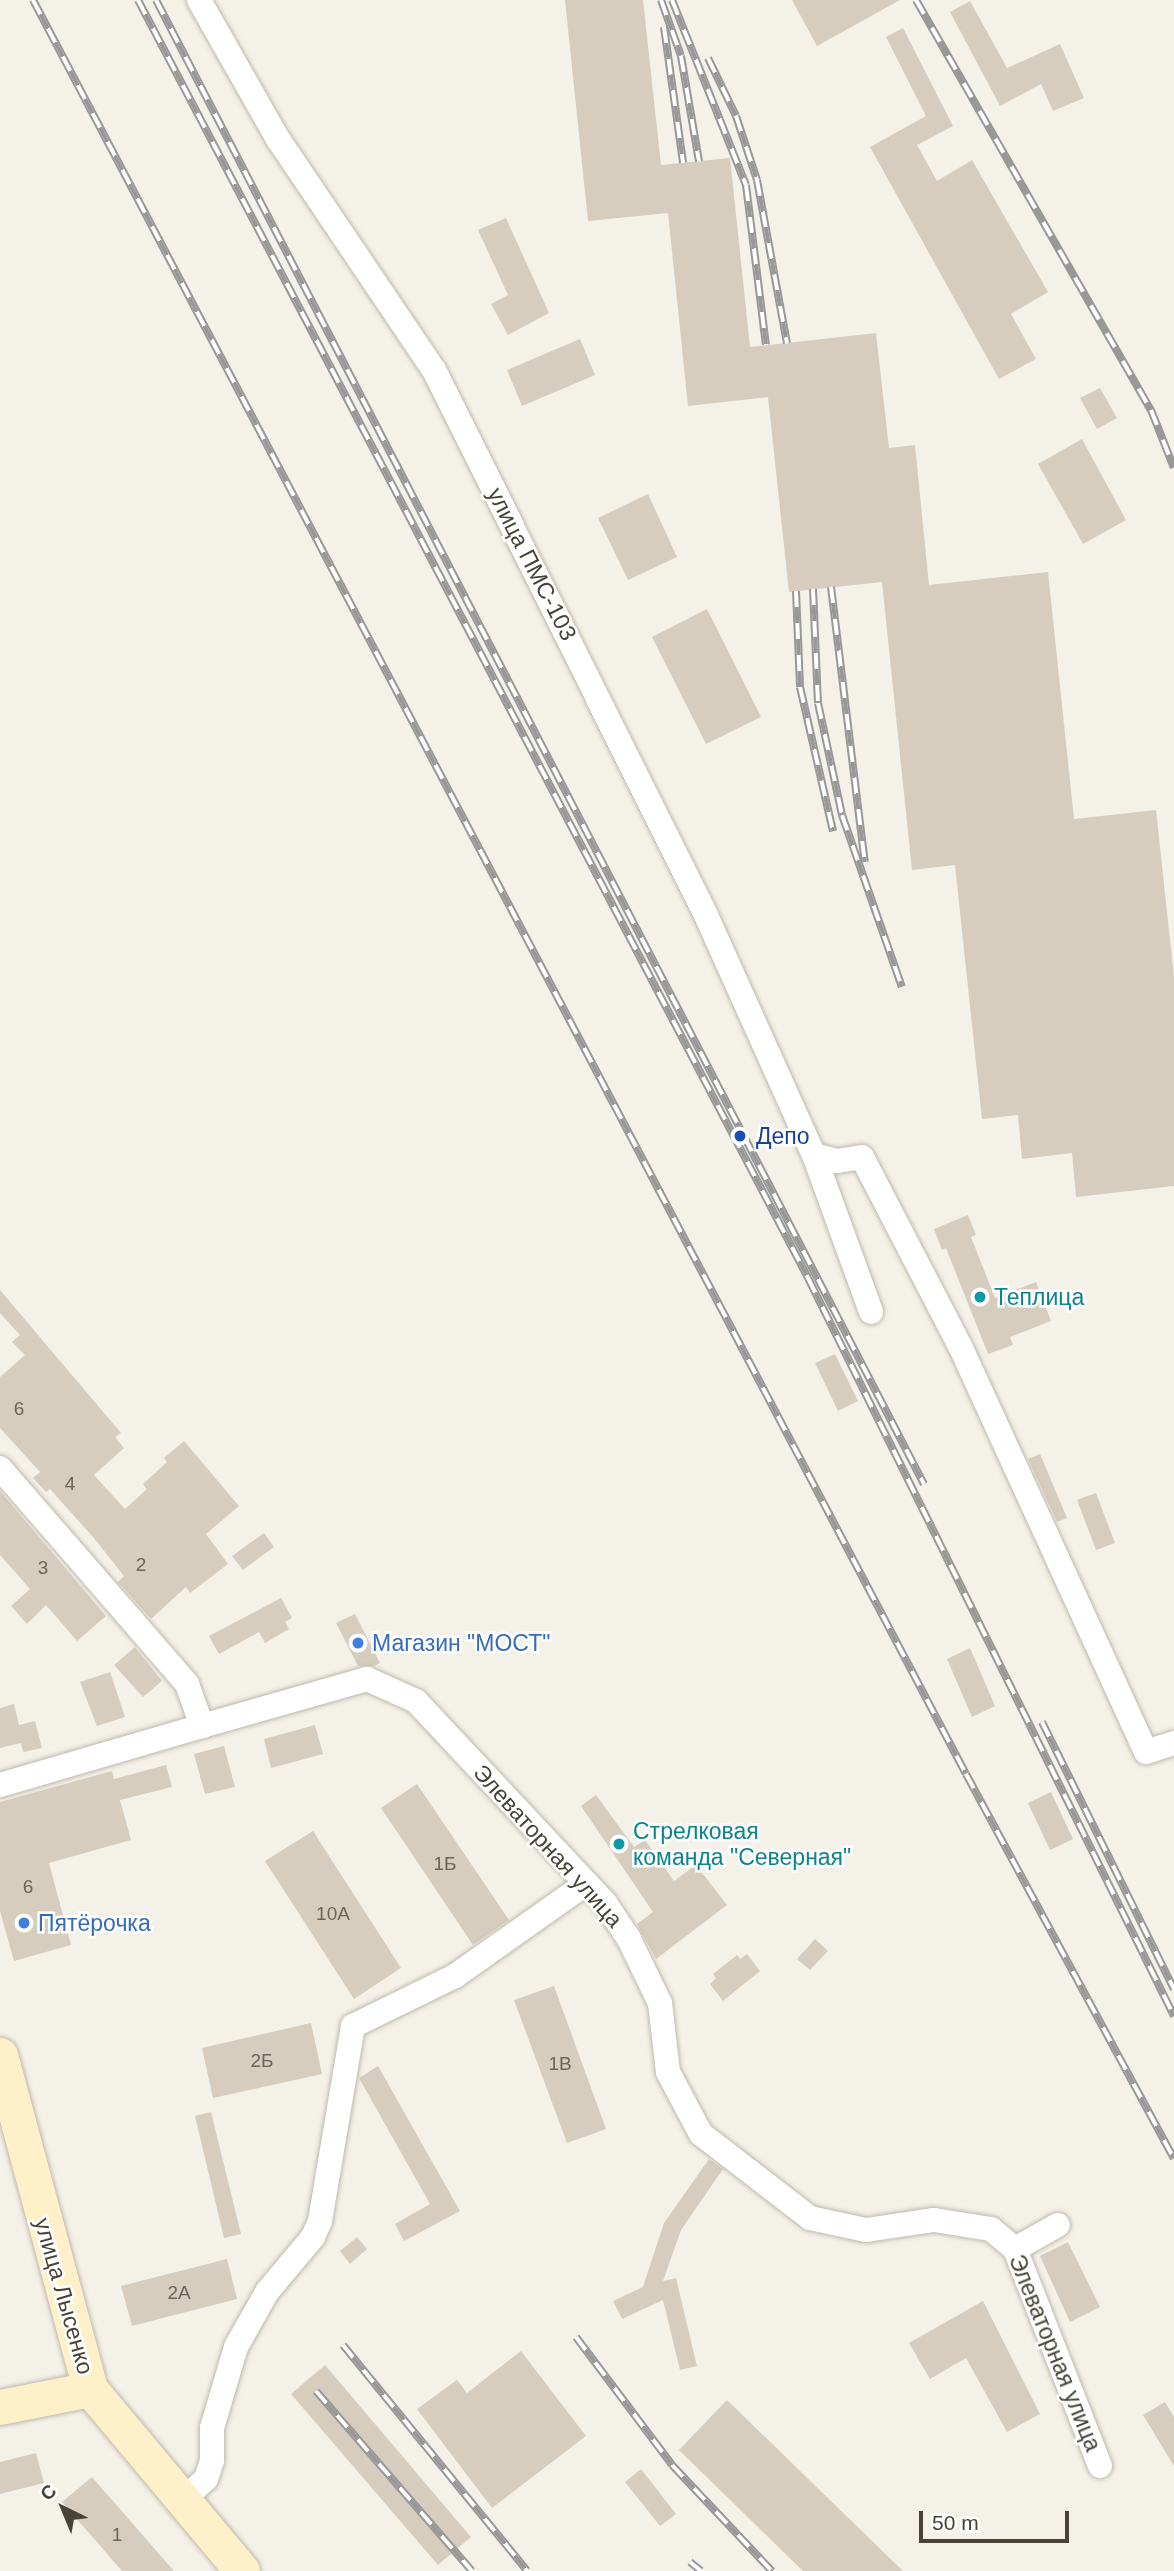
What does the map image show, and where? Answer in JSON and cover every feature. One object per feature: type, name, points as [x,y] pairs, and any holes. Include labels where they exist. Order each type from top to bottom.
[{"type":"main road","name":"улица Лысенко","points":[[0,2055],[90,2389],[242,2571]]},
{"type":"main road","points":[[0,2407],[90,2389]]},
{"type":"street","name":"улица ПМС-103","points":[[199,0],[278,139],[434,370],[705,913],[814,1155],[871,1312]]},
{"type":"street","points":[[814,1155],[836,1161],[862,1157],[961,1348],[1146,1752],[1174,1743]]},
{"type":"street","points":[[0,1468],[187,1684],[202,1726],[0,1785]]},
{"type":"street","name":"Элеваторная улица","points":[[202,1726],[367,1679],[416,1701],[587,1883],[629,1939],[660,2003],[668,2072],[701,2134],[810,2218],[866,2230],[945,2222],[991,2229],[1015,2249],[1100,2466]]},
{"type":"street","points":[[182,2501],[206,2479],[212,2461],[212,2428],[236,2347],[267,2292],[313,2237],[320,2221],[353,2026],[455,1976],[587,1883]]},
{"type":"street","points":[[1015,2249],[1058,2225]]},
{"type":"building","points":[[565,0],[643,0],[661,165],[730,158],[750,347],[876,333],[889,448],[915,445],[929,585],[1048,572],[1074,819],[1156,810],[1174,977],[1174,1186],[1076,1197],[1072,1153],[1022,1159],[1018,1115],[982,1119],[955,865],[912,870],[882,582],[789,592],[768,397],[688,406],[668,213],[588,221]]},
{"type":"building","points":[[792,0],[900,0],[817,46]]},
{"type":"building","points":[[970,1],[1007,68],[1060,44],[1084,98],[1053,111],[1041,84],[1000,106],[950,12]]},
{"type":"building","points":[[903,28],[953,126],[917,145],[937,181],[972,160],[1048,292],[1011,314],[1036,359],[999,379],[870,147],[926,116],[886,37]]},
{"type":"building","points":[[506,218],[549,313],[508,335],[491,304],[508,295],[478,230]]},
{"type":"building","points":[[580,339],[595,375],[522,406],[507,370]]},
{"type":"building","points":[[1100,388],[1117,418],[1097,429],[1080,398]]},
{"type":"building","points":[[1082,439],[1126,520],[1083,544],[1038,464]]},
{"type":"building","points":[[648,494],[677,557],[628,580],[598,518]]},
{"type":"building","points":[[707,609],[761,717],[706,744],[652,637]]},
{"type":"building","name":"Теплица","points":[[968,1215],[976,1235],[971,1237],[995,1298],[1036,1282],[1051,1321],[1010,1337],[1013,1345],[988,1354],[946,1248],[942,1250],[934,1229]]},
{"type":"building","points":[[0,1290],[121,1433],[115,1437],[124,1448],[94,1475],[125,1509],[147,1489],[143,1484],[167,1462],[164,1458],[184,1441],[239,1506],[206,1534],[228,1564],[190,1593],[186,1587],[151,1619],[118,1582],[124,1576],[50,1489],[46,1492],[33,1478],[40,1472],[0,1428],[0,1377],[25,1355],[12,1342],[20,1335],[0,1313]]},
{"type":"building","points":[[835,1354],[858,1401],[838,1411],[815,1363]]},
{"type":"building","points":[[1040,1454],[1067,1518],[1057,1522],[1028,1459]]},
{"type":"building","points":[[0,1491],[106,1616],[77,1641],[46,1605],[27,1624],[11,1606],[30,1589],[0,1555]]},
{"type":"building","points":[[1096,1493],[1115,1543],[1096,1550],[1077,1500]]},
{"type":"building","points":[[264,1533],[274,1547],[243,1570],[232,1556]]},
{"type":"building","points":[[281,1598],[292,1618],[285,1622],[289,1629],[265,1643],[259,1632],[219,1654],[209,1636]]},
{"type":"building","name":"Магазин \"МОСТ\"","points":[[355,1614],[380,1663],[374,1666],[358,1666],[336,1623]]},
{"type":"building","points":[[135,1647],[162,1681],[143,1697],[114,1665]]},
{"type":"building","points":[[970,1648],[995,1706],[972,1717],[947,1659]]},
{"type":"building","points":[[110,1672],[125,1717],[97,1726],[80,1682]]},
{"type":"building","points":[[14,1704],[19,1725],[35,1721],[42,1748],[23,1752],[21,1743],[0,1748],[0,1708]]},
{"type":"building","points":[[315,1725],[323,1754],[271,1768],[264,1739]]},
{"type":"building","points":[[224,1746],[235,1787],[205,1794],[194,1754]]},
{"type":"building","points":[[166,1765],[172,1787],[120,1800],[131,1840],[49,1863],[71,1945],[14,1961],[0,1911],[0,1802],[112,1771],[114,1779]]},
{"type":"building","points":[[417,1784],[509,1920],[473,1945],[381,1808]]},
{"type":"building","points":[[1051,1792],[1073,1839],[1050,1850],[1028,1803]]},
{"type":"building","points":[[596,1795],[634,1847],[645,1840],[674,1881],[696,1865],[727,1905],[656,1959],[637,1924],[653,1912],[581,1806]]},
{"type":"building","points":[[313,1831],[401,1968],[354,1999],[265,1861]]},
{"type":"building","points":[[815,1939],[828,1951],[810,1970],[797,1959]]},
{"type":"building","points":[[747,1954],[760,1971],[723,2001],[710,1984],[716,1978],[713,1974],[737,1955],[740,1959]]},
{"type":"building","points":[[554,1986],[606,2129],[567,2143],[514,2000]]},
{"type":"building","points":[[311,2023],[322,2074],[213,2098],[202,2048]]},
{"type":"building","points":[[378,2066],[460,2211],[404,2241],[395,2224],[430,2204],[359,2078]]},
{"type":"building","points":[[211,2112],[241,2234],[224,2238],[195,2116]]},
{"type":"building","points":[[709,2159],[723,2169],[681,2230],[663,2281],[676,2278],[697,2366],[680,2370],[663,2300],[622,2319],[613,2301],[643,2287],[664,2223]]},
{"type":"building","points":[[357,2237],[367,2249],[350,2264],[340,2251]]},
{"type":"building","points":[[1068,2242],[1100,2307],[1070,2322],[1040,2256]]},
{"type":"building","points":[[227,2259],[237,2299],[132,2326],[121,2286]]},
{"type":"building","points":[[983,2301],[1040,2414],[1007,2432],[966,2358],[930,2379],[909,2343]]},
{"type":"building","points":[[521,2351],[586,2436],[492,2508],[417,2409],[457,2380],[467,2393]]},
{"type":"building","points":[[325,2365],[471,2537],[438,2565],[291,2394]]},
{"type":"building","points":[[727,2400],[903,2571],[803,2571],[679,2450]]},
{"type":"building","points":[[1165,2402],[1174,2417],[1174,2466],[1143,2415]]},
{"type":"building","points":[[36,2453],[44,2483],[0,2494],[0,2462]]},
{"type":"building","points":[[641,2469],[676,2514],[660,2526],[625,2482]]},
{"type":"building","points":[[92,2477],[174,2571],[122,2571],[62,2502]]},
{"type":"railway","points":[[33,0],[966,1774],[1174,2158]]},
{"type":"railway","points":[[138,0],[808,1278],[1174,2016]]},
{"type":"railway","points":[[156,0],[924,1484]]},
{"type":"railway","points":[[661,0],[681,56],[699,161]]},
{"type":"railway","points":[[672,0],[746,185],[766,345]]},
{"type":"railway","points":[[916,0],[1151,410],[1174,468]]},
{"type":"railway","points":[[664,27],[683,163]]},
{"type":"railway","points":[[708,58],[736,116],[757,180],[787,343]]},
{"type":"railway","points":[[831,587],[865,862]]},
{"type":"railway","points":[[813,589],[818,703],[842,815],[902,987]]},
{"type":"railway","points":[[796,591],[800,687],[833,831]]},
{"type":"railway","points":[[1042,1722],[1174,1989]]},
{"type":"railway","points":[[576,2337],[672,2465],[772,2571]]},
{"type":"railway","points":[[343,2345],[527,2571]]},
{"type":"railway","points":[[316,2391],[472,2571]]},
{"type":"railway","points":[[690,2562],[701,2571]]},
{"type":"place","name":"Депо","points":[[740,1136]]},
{"type":"place","name":"Теплица","points":[[980,1297]]},
{"type":"place","name":"Магазин \"МОСТ\"","points":[[358,1643]]},
{"type":"place","name":"Стрелковая команда \"Северная\"","points":[[619,1844]]},
{"type":"place","name":"Пятёрочка","points":[[24,1923]]}]
